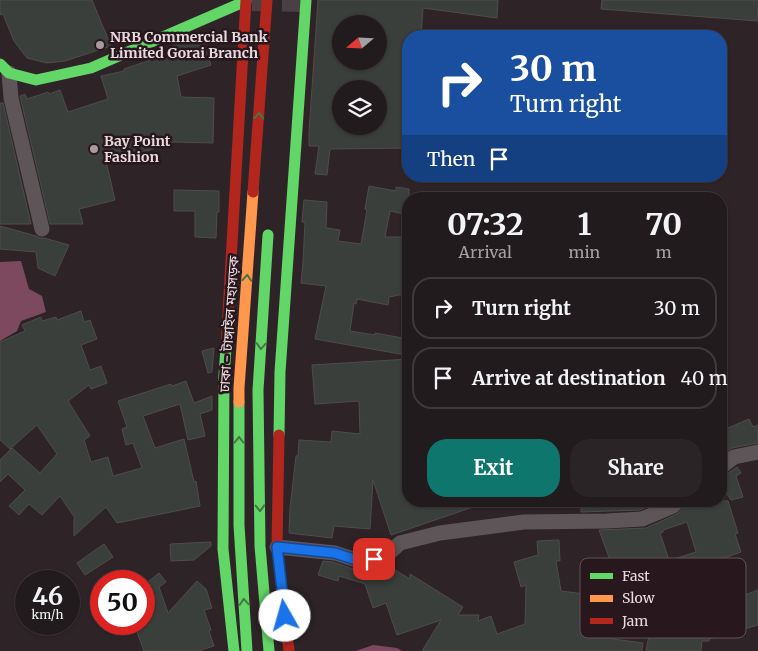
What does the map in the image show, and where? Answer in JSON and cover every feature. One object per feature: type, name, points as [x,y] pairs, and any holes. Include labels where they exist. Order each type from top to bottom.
[{"type":"main road","name":"ঢাকা - টাঙ্গাইল মহাসড়ক","points":[[247,651],[239,525],[239,388],[267,0]]},
{"type":"main road","points":[[289,651],[277,547],[280,372],[306,0]]},
{"type":"main road","points":[[4,68],[36,80],[91,68],[246,1],[224,375],[223,550],[234,651]]},
{"type":"main road","points":[[269,224],[258,390],[260,546],[269,651]]},
{"type":"street","points":[[4,68],[6,99],[42,229]]},
{"type":"street","points":[[727,462],[734,457],[758,452]]},
{"type":"street","points":[[277,547],[335,553],[362,562],[386,556],[400,543],[440,533],[524,522],[642,519],[671,507]]},
{"type":"shaded area","points":[[21,261],[29,289],[42,296],[46,312],[21,321],[17,331],[0,341],[0,262]]},
{"type":"shaded area","points":[[373,645],[397,648],[402,651],[356,651]]},
{"type":"building","points":[[0,0],[92,0],[111,46],[65,61],[47,63],[27,58],[14,41],[3,14],[0,15]]},
{"type":"building","points":[[318,0],[498,0],[497,18],[423,8],[421,30],[402,30],[402,148],[330,149],[327,175],[315,174],[319,146],[309,146]]},
{"type":"building","points":[[602,0],[758,0],[758,21],[601,9]]},
{"type":"building","points":[[201,35],[211,65],[177,76],[181,97],[214,98],[213,143],[174,142],[140,153],[121,156],[122,159],[106,161],[115,200],[79,209],[83,224],[50,224],[20,96],[25,94],[27,99],[60,90],[68,112],[108,99],[101,76],[124,71],[124,69],[162,56],[174,51],[172,46]]},
{"type":"building","points":[[0,103],[3,103],[31,224],[0,224]]},
{"type":"building","points":[[369,186],[396,191],[396,187],[409,189],[409,192],[402,192],[402,214],[390,211],[385,237],[402,237],[402,294],[389,297],[388,305],[357,299],[356,304],[354,303],[350,331],[402,338],[402,354],[315,339],[326,286],[301,283],[305,222],[302,222],[304,200],[327,202],[326,228],[340,230],[338,241],[361,244],[367,210],[365,209]]},
{"type":"building","points":[[174,190],[219,191],[216,238],[195,237],[195,211],[174,211]]},
{"type":"building","points":[[0,226],[69,245],[55,276],[38,268],[36,252],[0,249]]},
{"type":"building","points":[[81,311],[84,322],[90,320],[97,339],[81,345],[90,370],[101,366],[107,383],[91,389],[89,385],[68,401],[90,436],[84,440],[91,462],[108,457],[113,476],[142,468],[133,443],[126,445],[122,429],[127,427],[118,401],[186,381],[194,403],[212,396],[212,410],[200,414],[205,436],[188,440],[180,404],[143,416],[155,448],[184,439],[194,482],[196,481],[200,506],[117,523],[106,507],[74,536],[75,518],[60,496],[42,515],[29,504],[19,515],[9,506],[25,490],[8,474],[0,482],[0,460],[12,448],[40,473],[57,454],[37,425],[10,449],[0,440],[0,342],[25,331],[22,325],[41,317],[42,321],[56,317],[57,320]]},
{"type":"building","points":[[214,348],[212,372],[208,373],[202,351]]},
{"type":"building","points":[[402,359],[402,507],[473,507],[391,535],[373,480],[370,529],[334,526],[332,538],[289,533],[290,508],[299,440],[331,442],[332,431],[360,434],[359,401],[315,404],[312,365]]},
{"type":"building","points":[[749,419],[753,427],[758,425],[758,443],[732,448],[727,451],[727,428]]},
{"type":"building","points":[[737,467],[741,473],[736,476],[743,497],[731,500],[727,494],[727,474]]},
{"type":"building","points":[[728,501],[738,533],[735,534],[741,552],[724,558],[677,558],[696,552],[687,522],[663,530],[660,533],[668,558],[609,558],[599,530],[646,528],[677,514],[685,507],[727,507]]},
{"type":"building","points":[[581,507],[647,507],[640,510],[581,512]]},
{"type":"building","points":[[559,540],[560,561],[556,561],[561,591],[580,593],[580,638],[613,638],[643,643],[642,651],[422,651],[441,620],[397,635],[386,603],[373,608],[365,584],[339,576],[338,581],[318,575],[323,561],[333,562],[359,571],[368,570],[379,574],[384,566],[387,565],[410,579],[410,574],[463,607],[458,615],[479,615],[478,621],[491,616],[497,634],[525,624],[526,585],[521,587],[514,562],[538,555],[537,541]]},
{"type":"building","points":[[211,542],[211,546],[194,560],[171,561],[170,544]]},
{"type":"building","points":[[104,544],[113,557],[90,570],[85,575],[77,563]]},
{"type":"building","points":[[159,573],[166,582],[159,587],[168,613],[197,581],[206,589],[212,608],[204,610],[214,646],[198,651],[144,651],[138,635],[155,635],[155,576]]},
{"type":"building","points":[[758,590],[758,625],[746,628],[746,595]]},
{"type":"building","points":[[648,638],[712,638],[709,639],[709,641],[702,641],[701,651],[646,651]]},
{"type":"tunnel","points":[[252,1],[305,2]]},
{"type":"traffic: fast","points":[[279,435],[280,372],[306,0]]},
{"type":"traffic: fast","points":[[0,64],[9,73],[36,80],[91,68],[246,1]]},
{"type":"traffic: fast","points":[[268,235],[258,390],[260,546],[269,651]]},
{"type":"traffic: fast","points":[[226,348],[224,375],[223,549],[234,651]]},
{"type":"traffic: fast","points":[[239,402],[239,525],[247,651]]},
{"type":"traffic: slow","points":[[239,402],[253,192]]},
{"type":"traffic: jam","points":[[226,348],[246,0]]},
{"type":"traffic: jam","points":[[253,192],[267,0]]},
{"type":"traffic: jam","points":[[279,435],[277,547],[289,651]]},
{"type":"place","name":"NRB Commercial Bank Limited Gorai Branch","points":[[100,45]]},
{"type":"place","name":"Bay Point Fashion","points":[[94,149]]},
{"type":"route","points":[[285,616],[277,547],[335,553],[362,562],[374,559]]}]
